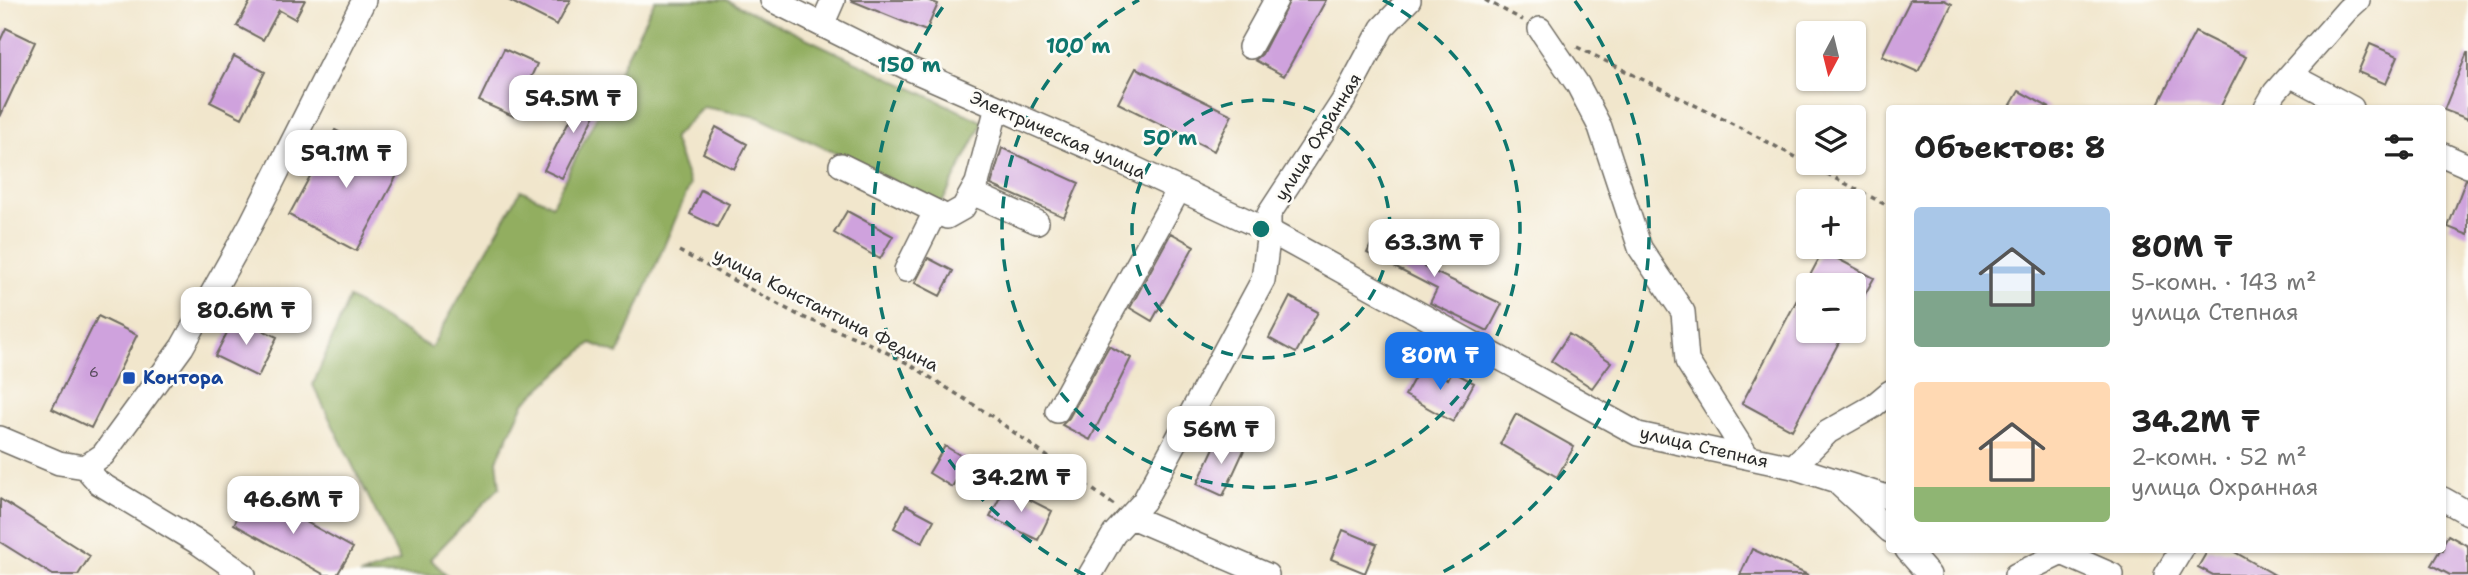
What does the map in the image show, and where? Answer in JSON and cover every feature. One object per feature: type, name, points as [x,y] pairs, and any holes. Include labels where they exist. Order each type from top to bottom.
[{"type":"street","points":[[85,467],[103,455],[182,348],[251,224],[364,0]]},
{"type":"street","name":"Электрическая улица","points":[[772,0],[910,69],[1093,149],[1269,232]]},
{"type":"street","points":[[822,25],[833,0]]},
{"type":"street","points":[[1250,47],[1276,0]]},
{"type":"street","name":"улица Охранная","points":[[1090,575],[1114,534],[1144,501],[1263,280],[1269,214],[1343,102],[1382,29],[1409,0]]},
{"type":"street","points":[[2268,105],[2275,92],[2358,0]]},
{"type":"street","points":[[1540,29],[1578,85],[1601,127],[1640,248],[1683,312],[1687,361],[1747,456]]},
{"type":"street","points":[[2290,75],[2346,105]]},
{"type":"street","points":[[841,165],[947,217],[962,208],[972,193],[987,149],[997,107]]},
{"type":"street","points":[[2446,156],[2468,166]]},
{"type":"street","points":[[1057,411],[1178,191]]},
{"type":"street","points":[[972,193],[1037,222]]},
{"type":"street","points":[[906,270],[936,212]]},
{"type":"street","name":"улица Степная","points":[[1269,232],[1638,434],[1793,467],[1886,497]]},
{"type":"street","points":[[1793,467],[1828,432],[1872,407],[1886,395]]},
{"type":"street","points":[[0,438],[59,463],[85,467],[99,483],[197,542],[244,575]]},
{"type":"street","points":[[1835,481],[1886,527]]},
{"type":"street","points":[[2446,501],[2468,513]]},
{"type":"street","points":[[1131,517],[1262,574]]},
{"type":"street","points":[[1910,553],[1929,575]]},
{"type":"street","points":[[2016,575],[2056,553]]},
{"type":"street","points":[[2064,553],[2112,575]]},
{"type":"street","points":[[2166,575],[2179,553]]},
{"type":"path","points":[[1485,0],[1540,29]]},
{"type":"path","points":[[1577,47],[1886,204]]},
{"type":"path","name":"улица Константина Федина","points":[[679,251],[800,316],[863,341],[909,364],[990,415],[1131,517]]},
{"type":"green space","points":[[655,0],[726,0],[983,122],[941,205],[758,117],[703,107],[673,138],[690,185],[618,354],[591,343],[524,403],[497,460],[500,487],[430,559],[447,575],[360,575],[400,561],[313,385],[349,298],[431,348],[521,190],[552,205]]},
{"type":"building","points":[[251,0],[305,0],[295,19],[279,10],[263,40],[237,26]]},
{"type":"building","points":[[508,0],[570,0],[557,25]]},
{"type":"building","points":[[850,0],[928,0],[938,4],[926,31]]},
{"type":"building","points":[[1290,0],[1326,0],[1284,76],[1255,60],[1262,54]]},
{"type":"building","points":[[1910,0],[1944,0],[1952,4],[1918,72],[1882,56]]},
{"type":"building","points":[[6,28],[35,42],[0,117],[0,41]]},
{"type":"building","points":[[2195,32],[2246,57],[2222,105],[2158,105]]},
{"type":"building","points":[[2370,44],[2398,56],[2386,84],[2358,72]]},
{"type":"building","points":[[504,49],[537,64],[513,116],[479,101]]},
{"type":"building","points":[[2468,53],[2468,119],[2446,111]]},
{"type":"building","points":[[234,56],[265,72],[242,118],[210,102]]},
{"type":"building","points":[[1136,68],[1232,115],[1214,151],[1118,103]]},
{"type":"building","points":[[584,91],[602,100],[563,179],[544,170]]},
{"type":"building","points":[[2019,91],[2045,105],[2011,105]]},
{"type":"building","points":[[716,127],[747,144],[734,169],[703,153]]},
{"type":"building","points":[[335,130],[402,166],[356,251],[289,215]]},
{"type":"building","points":[[1002,148],[1079,183],[1064,217],[991,185]]},
{"type":"building","points":[[2466,179],[2468,180],[2468,235],[2448,227]]},
{"type":"building","points":[[701,190],[729,204],[717,227],[690,214]]},
{"type":"building","points":[[847,211],[893,236],[880,259],[834,233]]},
{"type":"building","points":[[1380,225],[1431,252],[1424,267],[1502,304],[1488,331],[1430,303],[1437,289],[1367,253]]},
{"type":"building","points":[[1171,233],[1194,246],[1152,321],[1130,308]]},
{"type":"building","points":[[928,258],[953,271],[940,296],[915,283]]},
{"type":"building","points":[[1819,259],[1838,259],[1865,273],[1811,273]]},
{"type":"building","points":[[1866,274],[1874,278],[1866,292]]},
{"type":"building","points":[[1290,297],[1318,312],[1296,353],[1269,338]]},
{"type":"building","points":[[1796,302],[1796,343],[1839,343],[1792,430],[1742,403]]},
{"type":"building","points":[[98,316],[137,335],[91,428],[52,409]]},
{"type":"building","points":[[235,317],[277,337],[258,377],[215,356]]},
{"type":"building","points":[[1569,334],[1611,362],[1592,388],[1551,361]]},
{"type":"building","points":[[1109,346],[1131,358],[1090,440],[1062,425],[1069,418]]},
{"type":"building","points":[[1422,364],[1448,379],[1452,371],[1474,383],[1453,422],[1405,395]]},
{"type":"building","points":[[1516,414],[1574,447],[1557,477],[1500,444]]},
{"type":"building","points":[[1219,437],[1245,448],[1223,496],[1197,484]]},
{"type":"building","points":[[945,446],[968,460],[952,487],[929,473]]},
{"type":"building","points":[[1005,487],[1052,511],[1038,540],[990,517]]},
{"type":"building","points":[[252,492],[353,548],[337,575],[325,575],[234,524]]},
{"type":"building","points":[[0,499],[90,556],[78,575],[53,575],[0,542]]},
{"type":"building","points":[[906,505],[934,520],[922,543],[894,528]]},
{"type":"building","points":[[1343,530],[1377,544],[1365,573],[1331,559]]},
{"type":"building","points":[[2448,535],[2468,546],[2468,575],[2450,575],[2431,565],[2438,553],[2446,553]]},
{"type":"building","points":[[1752,549],[1808,575],[1740,575]]},
{"type":"building","points":[[2206,553],[2236,553],[2275,575],[2213,575],[2198,567]]},
{"type":"place","name":"Контора","points":[[129,378]]}]
